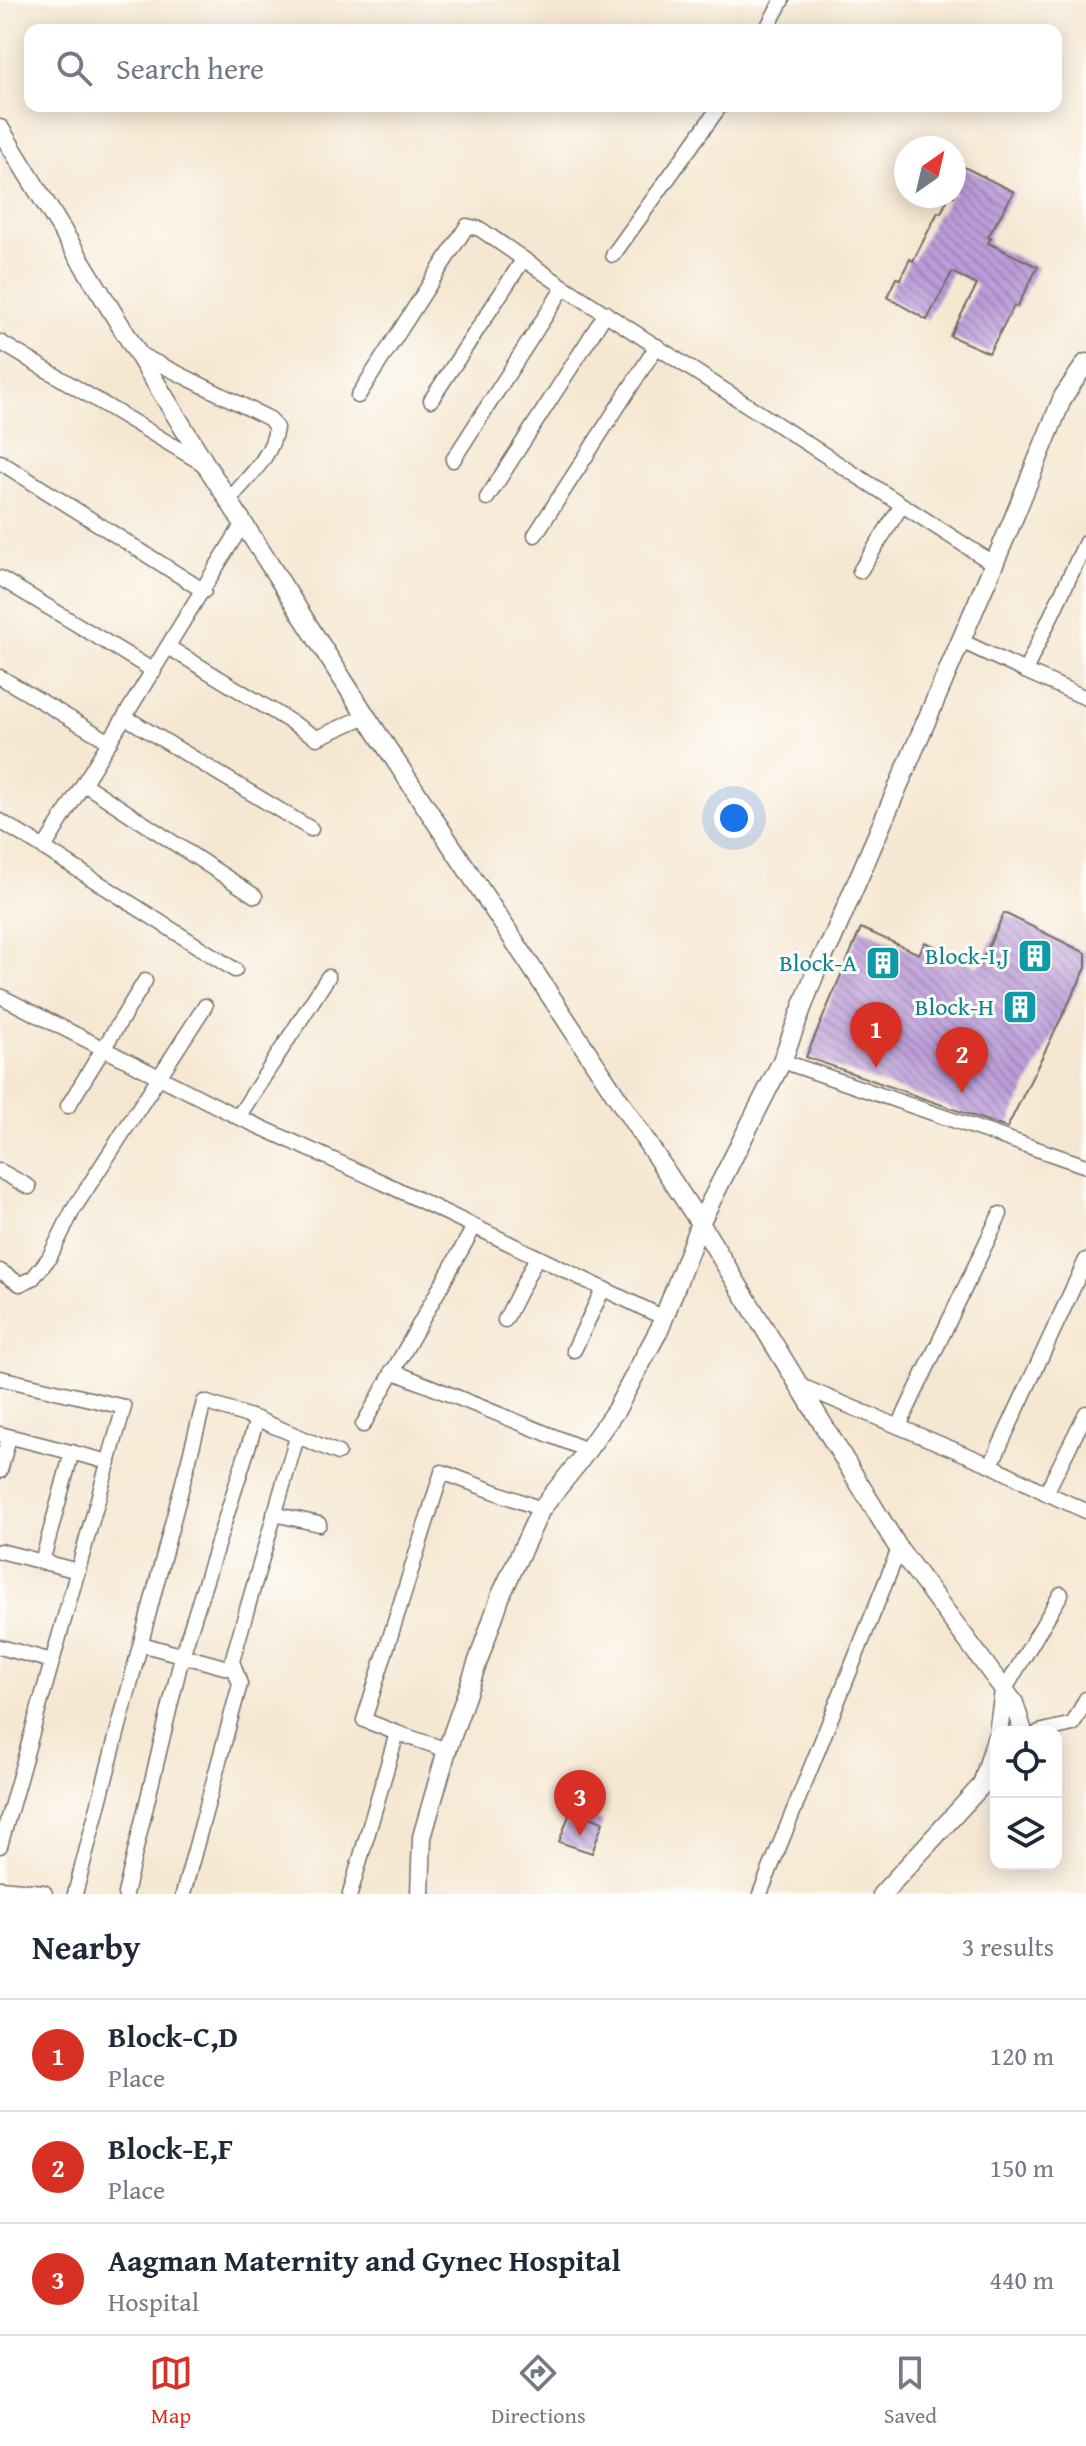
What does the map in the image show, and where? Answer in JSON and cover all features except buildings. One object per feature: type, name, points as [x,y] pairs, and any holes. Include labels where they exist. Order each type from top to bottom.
[{"type":"street","points":[[769,24],[782,0]]},
{"type":"street","points":[[613,255],[716,112]]},
{"type":"street","points":[[0,129],[208,468],[366,716],[700,1223],[899,1549],[1014,1703],[1021,1726]]},
{"type":"street","points":[[358,396],[467,226],[480,229],[564,287],[994,564]]},
{"type":"street","points":[[431,400],[523,260]]},
{"type":"street","points":[[453,460],[564,287]]},
{"type":"street","points":[[487,498],[606,313]]},
{"type":"street","points":[[0,342],[208,468]]},
{"type":"street","points":[[535,535],[657,346]]},
{"type":"street","points":[[138,354],[257,412],[270,419],[276,428],[275,439],[266,457],[230,499]]},
{"type":"street","points":[[420,1894],[422,1837],[447,1750],[501,1595],[541,1509],[616,1410],[664,1318],[700,1223],[782,1061],[817,968],[961,641],[1063,397],[1086,363]]},
{"type":"street","points":[[0,462],[204,591]]},
{"type":"street","points":[[860,571],[902,505]]},
{"type":"street","points":[[44,848],[244,522]]},
{"type":"street","points":[[1025,671],[1086,542]]},
{"type":"street","points":[[0,578],[154,671]]},
{"type":"street","points":[[961,641],[1086,698]]},
{"type":"street","points":[[168,647],[317,738],[366,716]]},
{"type":"street","points":[[0,677],[110,742]]},
{"type":"street","points":[[125,717],[311,829]]},
{"type":"street","points":[[84,784],[255,896]]},
{"type":"street","points":[[0,821],[235,970]]},
{"type":"street","points":[[238,1117],[328,977]]},
{"type":"street","points":[[68,1106],[145,981]]},
{"type":"street","points":[[0,996],[238,1117],[382,1182],[664,1318]]},
{"type":"street","points":[[0,1271],[20,1284],[33,1278],[49,1258],[73,1210],[205,1006]]},
{"type":"street","points":[[782,1061],[1086,1166]]},
{"type":"street","points":[[0,1171],[29,1187]]},
{"type":"street","points":[[899,1426],[1000,1214]]},
{"type":"street","points":[[363,1425],[474,1227]]},
{"type":"street","points":[[505,1320],[537,1257]]},
{"type":"street","points":[[991,1465],[1086,1260]]},
{"type":"street","points":[[574,1350],[603,1289]]},
{"type":"street","points":[[392,1371],[587,1450]]},
{"type":"street","points":[[0,1378],[124,1407],[0,1846]]},
{"type":"street","points":[[796,1384],[991,1465],[1086,1511]]},
{"type":"street","points":[[75,1894],[204,1402],[257,1419],[338,1453]]},
{"type":"street","points":[[1046,1493],[1086,1413]]},
{"type":"street","points":[[125,1894],[182,1656],[257,1419]]},
{"type":"street","points":[[0,1471],[4,1436],[109,1462]]},
{"type":"street","points":[[183,1894],[240,1684],[232,1661],[297,1437]]},
{"type":"street","points":[[42,1562],[72,1452]]},
{"type":"street","points":[[447,1750],[364,1720],[442,1472],[541,1509]]},
{"type":"street","points":[[274,1514],[319,1524]]},
{"type":"street","points":[[760,1894],[899,1549]]},
{"type":"street","points":[[0,1551],[78,1571]]},
{"type":"street","points":[[999,1726],[1004,1691],[1061,1594]]},
{"type":"street","points":[[141,1644],[235,1670]]},
{"type":"street","points":[[0,1647],[52,1661]]},
{"type":"street","points":[[1062,1727],[1073,1724],[1086,1699]]},
{"type":"street","points":[[350,1894],[397,1733]]},
{"type":"street","points":[[882,1894],[989,1780]]},
{"type":"street","points":[[0,1890],[43,1894]]},
{"type":"place","name":"Block-I,J","points":[[1035,956]]},
{"type":"place","name":"Block-A","points":[[883,963]]},
{"type":"place","name":"Block-H","points":[[1020,1007]]},
{"type":"place","name":"Block-C,D","points":[[876,1068]]},
{"type":"place","name":"Block-E,F","points":[[962,1093]]},
{"type":"place","name":"Aagman Maternity and Gynec Hospital","points":[[580,1836]]}]
